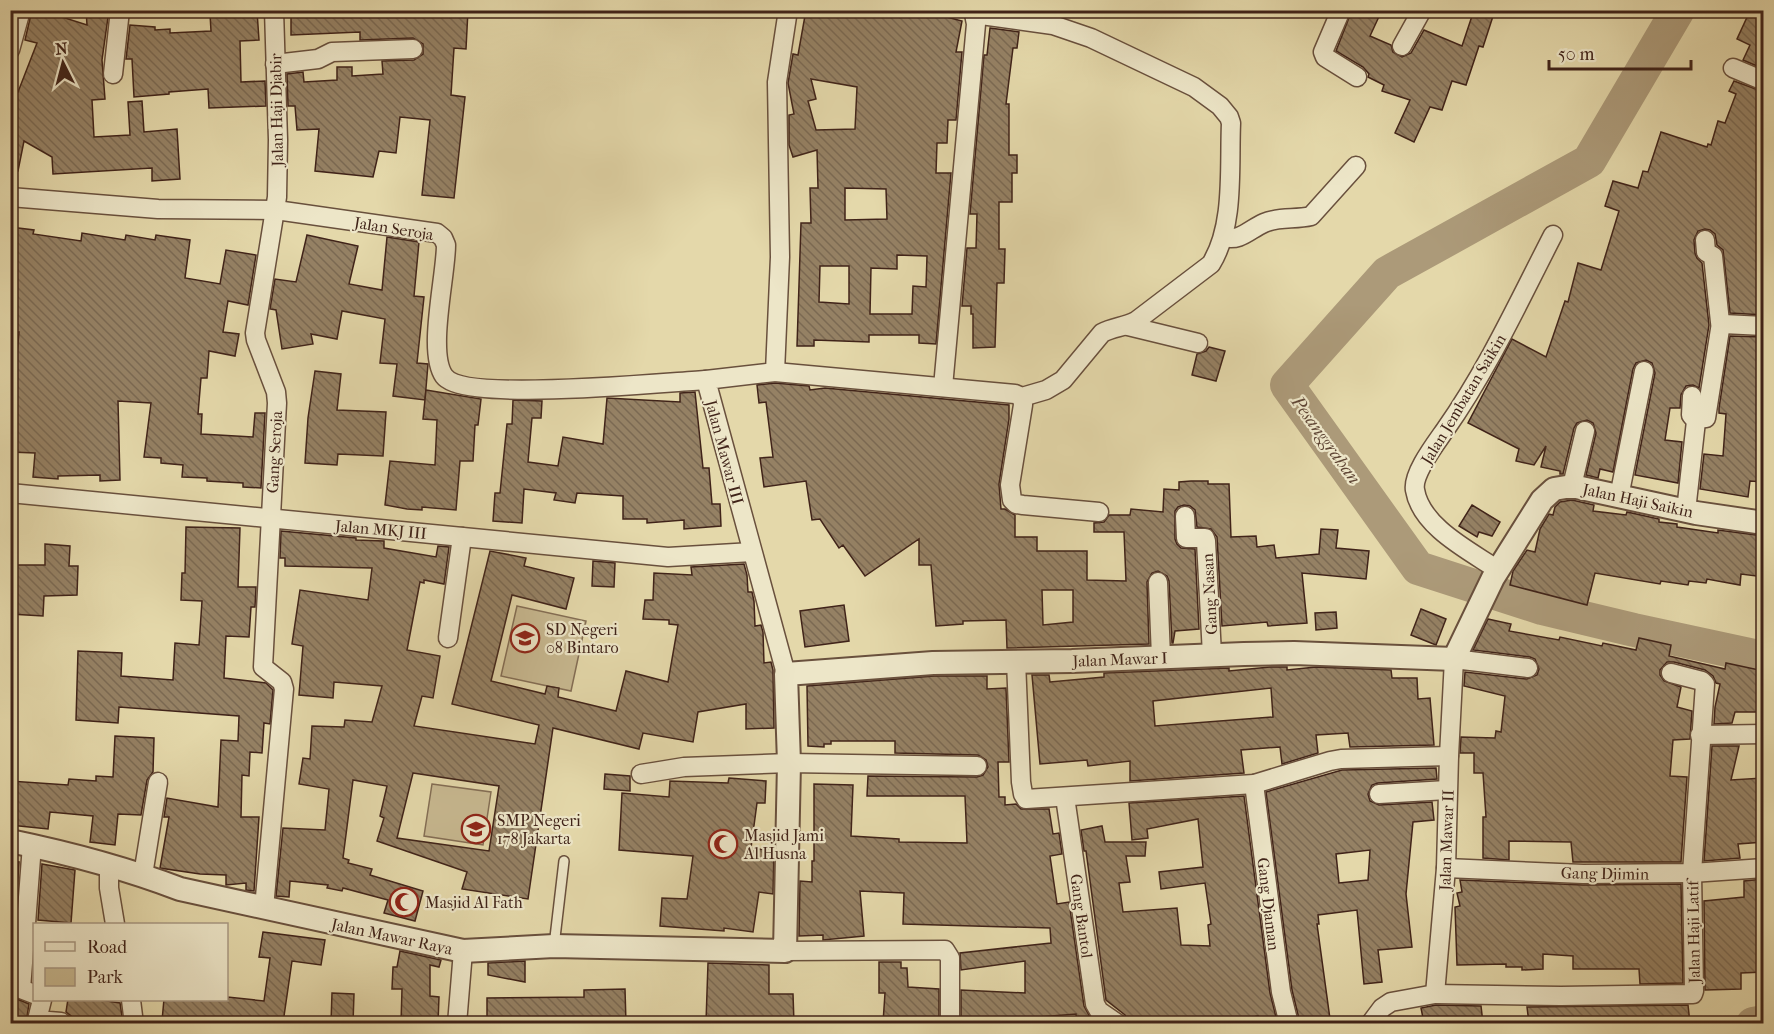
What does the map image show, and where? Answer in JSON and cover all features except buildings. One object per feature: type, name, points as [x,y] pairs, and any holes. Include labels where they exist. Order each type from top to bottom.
[{"type":"street","points":[[10,50],[21,10]]},
{"type":"street","points":[[113,74],[120,10]]},
{"type":"street","name":"Jalan Haji Djabir","points":[[273,10],[278,140],[276,210]]},
{"type":"street","points":[[775,372],[780,245],[777,82],[788,10]]},
{"type":"street","points":[[1341,10],[1323,52],[1325,57],[1357,77]]},
{"type":"street","points":[[1402,45],[1422,10]]},
{"type":"street","points":[[943,387],[976,24],[973,12],[1053,25],[1091,38],[1194,87],[1220,106],[1229,117],[1231,123],[1228,211],[1224,237],[1211,264],[1128,326]]},
{"type":"street","points":[[275,64],[318,59],[332,52],[414,49]]},
{"type":"street","points":[[1733,68],[1764,81]]},
{"type":"street","points":[[1224,237],[1236,238],[1263,223],[1281,218],[1311,216],[1356,166]]},
{"type":"street","name":"Jalan Seroja","points":[[10,197],[158,209],[276,210],[434,232],[441,235],[446,249],[437,343],[438,358],[444,376],[457,384],[493,389],[567,389],[706,380]]},
{"type":"street","name":"Gang Seroja","points":[[264,908],[284,689],[282,682],[263,667],[277,403],[276,392],[255,333],[276,210]]},
{"type":"street","name":"Jalan Jembatan Saikin","points":[[1496,574],[1432,524],[1422,510],[1414,488],[1424,460],[1448,426],[1494,351],[1553,235]]},
{"type":"street","points":[[1695,419],[1706,418],[1722,324],[1719,321],[1713,256],[1706,252],[1705,240]]},
{"type":"street","points":[[1722,324],[1764,326]]},
{"type":"street","points":[[1099,512],[1023,505],[1016,504],[1012,500],[1010,485],[1023,405],[1022,397],[1055,386],[1063,380],[1102,333],[1110,329],[1128,326],[1198,343]]},
{"type":"street","points":[[1619,497],[1644,371]]},
{"type":"street","name":"Jalan Mawar III","points":[[785,951],[789,763],[786,674],[706,380],[775,372],[1015,394],[1022,397]]},
{"type":"street","points":[[1686,511],[1696,422],[1691,415],[1692,396]]},
{"type":"street","points":[[1572,486],[1585,431]]},
{"type":"street","name":"Jalan Haji Saikin","points":[[1475,615],[1496,574],[1542,500],[1554,489],[1572,486],[1686,511],[1764,523]]},
{"type":"street","name":"Jalan MKJ III","points":[[10,493],[668,557],[752,552]]},
{"type":"street","name":"Gang Nasan","points":[[1185,516],[1186,538],[1205,538],[1206,541],[1212,655]]},
{"type":"street","points":[[448,638],[462,537]]},
{"type":"street","points":[[1158,582],[1161,657]]},
{"type":"street","name":"Jalan Mawar II","points":[[1435,994],[1446,868],[1447,790],[1454,658],[1475,615]]},
{"type":"street","name":"Jalan Mawar I","points":[[786,674],[933,663],[1294,653],[1454,658]]},
{"type":"street","points":[[1454,658],[1528,668]]},
{"type":"street","points":[[1016,662],[1023,797],[1031,799],[1254,784],[1334,760],[1449,756]]},
{"type":"street","name":"Jalan Haji Latif","points":[[1435,994],[1561,996],[1693,994],[1692,873],[1705,684],[1702,681],[1671,673]]},
{"type":"street","points":[[1700,735],[1764,734]]},
{"type":"street","points":[[641,774],[684,767],[789,763],[977,766]]},
{"type":"street","points":[[143,875],[158,782]]},
{"type":"street","name":"Gang Djaman","points":[[1254,784],[1281,992],[1289,1023]]},
{"type":"street","points":[[1379,794],[1447,790]]},
{"type":"street","name":"Gang Bantol","points":[[1065,797],[1095,1004],[1099,1011],[1112,1022]]},
{"type":"street","points":[[21,843],[22,991]]},
{"type":"street","name":"Jalan Mawar Raya","points":[[21,843],[78,856],[143,875],[180,889],[463,951],[554,946],[785,951]]},
{"type":"street","points":[[109,866],[109,888],[115,923]]},
{"type":"street","name":"Gang Djimin","points":[[1446,868],[1583,874],[1692,873],[1764,868]]},
{"type":"street","points":[[785,951],[945,950],[950,958],[950,1023]]},
{"type":"street","points":[[457,1023],[463,951]]},
{"type":"street","points":[[1370,1023],[1382,1008],[1391,1002],[1435,994]]},
{"type":"street","points":[[42,1001],[37,1020],[61,1023]]},
{"type":"street","points":[[132,1001],[134,1023]]},
{"type":"lane","points":[[554,946],[564,861]]},
{"type":"green space","points":[[517,606],[586,621],[571,691],[501,676]]},
{"type":"green space","points":[[432,784],[491,792],[483,845],[424,836]]},
{"type":"waterway","name":"Pesanggrahan","points":[[1678,10],[1589,161],[1387,273],[1287,385],[1418,568],[1542,608],[1764,658]]},
{"type":"waterway","name":"Pesanggrahan","points":[[1753,1024],[1764,1022]]},
{"type":"place","name":"SD Negeri 08 Bintaro","points":[[525,638]]},
{"type":"place","name":"SMP Negeri 178 Jakarta","points":[[476,829]]},
{"type":"place","name":"Masjid Jami Al Husna","points":[[723,844]]},
{"type":"place","name":"Masjid Al Fath","points":[[404,902]]}]
